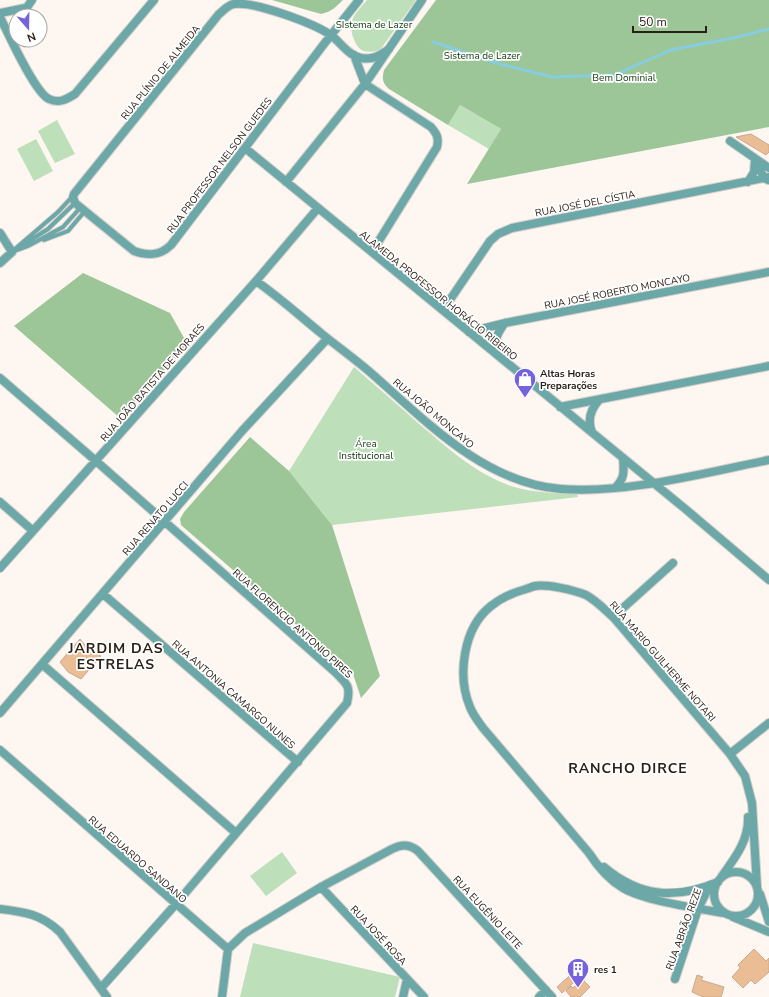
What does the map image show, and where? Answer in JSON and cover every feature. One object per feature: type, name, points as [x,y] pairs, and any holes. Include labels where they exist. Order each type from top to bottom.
[{"type":"street","points":[[16,48],[30,75],[43,95],[48,99],[62,101],[75,94],[154,0]]},
{"type":"street","name":"RUA PROFESSOR NELSON GUEDES","points":[[79,204],[134,251],[142,254],[158,254],[167,249],[359,0]]},
{"type":"street","points":[[286,182],[365,84],[422,0]]},
{"type":"street","name":"RUA PLÍNIO DE ALMEIDA","points":[[79,204],[219,14],[228,6],[234,4],[249,4],[309,23],[331,35],[354,56],[365,84]]},
{"type":"street","points":[[0,18],[8,32]]},
{"type":"street","points":[[354,56],[361,58],[377,57],[389,50]]},
{"type":"street","points":[[365,84],[431,127],[436,132],[438,140],[437,147],[372,252]]},
{"type":"street","points":[[730,141],[769,168]]},
{"type":"street","name":"ALAMEDA PROFESSOR HORÁCIO RIBEIRO","points":[[245,148],[768,578]]},
{"type":"street","points":[[755,159],[767,179]]},
{"type":"street","points":[[748,182],[754,172],[755,159]]},
{"type":"street","name":"RUA JOSÉ DEL CÍSTIA","points":[[443,310],[490,241],[498,234],[512,228],[767,179]]},
{"type":"street","name":"RUA JOÃO BATISTA DE MORAES","points":[[0,568],[32,530],[96,461],[256,281],[318,208]]},
{"type":"street","points":[[0,233],[12,252]]},
{"type":"street","name":"RUA PLÍNIO DE ALMEIDA","points":[[0,263],[12,252]]},
{"type":"street","name":"RUA JOSÉ ROBERTO MONCAYO","points":[[469,332],[505,323],[769,272]]},
{"type":"street","name":"RUA JOÃO MONCAYO","points":[[256,281],[327,339],[357,361],[444,436],[472,457],[511,478],[532,484],[560,489],[615,488],[769,460]]},
{"type":"street","points":[[496,354],[495,344],[497,336],[505,323]]},
{"type":"street","name":"RUA RENATO LUCCI","points":[[0,712],[43,665],[242,431],[327,339]]},
{"type":"street","points":[[560,407],[769,366]]},
{"type":"street","name":"RUA FLORENCIO ANTONIO PIRES","points":[[0,378],[345,682],[350,691],[347,703],[298,762],[101,988]]},
{"type":"street","points":[[593,433],[589,426],[589,420],[594,405],[599,400]]},
{"type":"street","points":[[615,488],[621,482],[623,476],[623,458]]},
{"type":"street","points":[[0,502],[32,530]]},
{"type":"street","points":[[613,617],[673,563]]},
{"type":"street","name":"RUA MARIO GUILHERME NOTARI","points":[[536,586],[565,588],[586,595],[601,605],[613,617],[730,754],[745,776],[752,803],[758,888],[756,904],[752,910],[746,914],[738,916],[665,902],[623,889],[599,868],[589,853],[474,716],[469,706],[465,688],[463,666],[468,638],[479,619],[490,606],[508,594],[536,586]]},
{"type":"street","name":"RUA ANTONIA CAMARGO NUNES","points":[[103,594],[298,762]]},
{"type":"street","points":[[43,665],[236,834]]},
{"type":"street","points":[[730,754],[769,723]]},
{"type":"street","name":"RUA EDUARDO SANDANO","points":[[0,750],[228,949]]},
{"type":"street","name":"RUA MARIO GUILHERME NOTARI","points":[[745,776],[748,804],[748,825],[744,843],[715,887],[715,899],[720,909],[728,914],[769,932]]},
{"type":"street","name":"RUA EUGÊNIO LEITE","points":[[320,887],[398,846],[406,845],[413,847],[552,997]]},
{"type":"street","name":"RUA MARIO GUILHERME NOTARI","points":[[589,853],[605,868],[624,882],[654,893],[666,894],[686,892],[710,885],[732,872],[744,873],[754,880],[769,922]]},
{"type":"street","name":"RUA ABRÃO REZE","points":[[675,979],[698,909],[710,885]]},
{"type":"street","points":[[222,997],[228,949],[245,933],[320,887]]},
{"type":"street","name":"RUA JOSÉ ROSA","points":[[320,887],[424,997]]},
{"type":"street","points":[[0,909],[38,916],[51,924],[60,932],[107,997]]},
{"type":"street","points":[[403,997],[407,980]]},
{"type":"street","points":[[539,997],[546,990]]},
{"type":"lane","name":"RUA PLÍNIO DE ALMEIDA","points":[[12,252],[68,231],[79,204]]},
{"type":"lane","name":"RUA PLÍNIO DE ALMEIDA","points":[[12,252],[48,230],[79,204]]},
{"type":"green space","points":[[272,0],[343,0],[333,9],[321,14]]},
{"type":"green space","name":"SIstema de Lazer","points":[[367,0],[416,0],[380,50],[369,52],[362,50],[356,44],[351,28],[353,18],[357,11]]},
{"type":"green space","name":"Bem Dominial","points":[[436,0],[769,0],[769,127],[467,184],[501,129],[460,105],[448,125],[389,89],[383,80],[384,70]]},
{"type":"green space","points":[[460,105],[501,129],[489,149],[448,125]]},
{"type":"green space","points":[[57,120],[75,154],[55,163],[38,131]]},
{"type":"green space","points":[[36,139],[53,171],[34,181],[17,149]]},
{"type":"green space","points":[[83,273],[170,313],[188,345],[120,418],[14,326]]},
{"type":"green space","name":"Área Institucional","points":[[354,367],[462,459],[485,474],[511,486],[527,490],[577,494],[578,497],[332,525],[289,471]]},
{"type":"green space","points":[[250,437],[289,471],[332,525],[380,676],[361,698],[353,674],[181,525],[180,519],[184,512]]},
{"type":"green space","points":[[282,852],[297,873],[266,896],[250,876]]},
{"type":"green space","points":[[253,943],[400,977],[395,997],[240,997]]},
{"type":"building","points":[[751,134],[769,145],[769,152],[766,155],[736,137]]},
{"type":"building","points":[[80,639],[88,649],[101,656],[81,679],[68,672],[60,662]]},
{"type":"building","points":[[754,949],[766,961],[769,958],[769,972],[755,984],[751,980],[743,988],[732,977],[740,968],[738,965]]},
{"type":"building","name":"res 1","points":[[576,970],[581,976],[562,993],[557,987]]},
{"type":"building","points":[[697,975],[703,977],[701,980],[724,987],[721,997],[703,997],[692,992]]},
{"type":"building","name":"res 1","points":[[582,979],[590,987],[580,997],[571,997],[566,991],[571,986],[573,988]]},
{"type":"waterway","points":[[433,42],[496,63],[552,77],[614,75],[671,50],[738,37],[769,29]]},
{"type":"place","name":"Altas Horas Preparações","points":[[525,398]]},
{"type":"place","name":"res 1","points":[[578,988]]},
{"type":"district","name":"JARDIM DAS ESTRELAS","points":[[116,656]]},
{"type":"district","name":"RANCHO DIRCE","points":[[628,768]]},
{"type":"park label","name":"Sistema de Lazer","points":[[482,55]]}]
